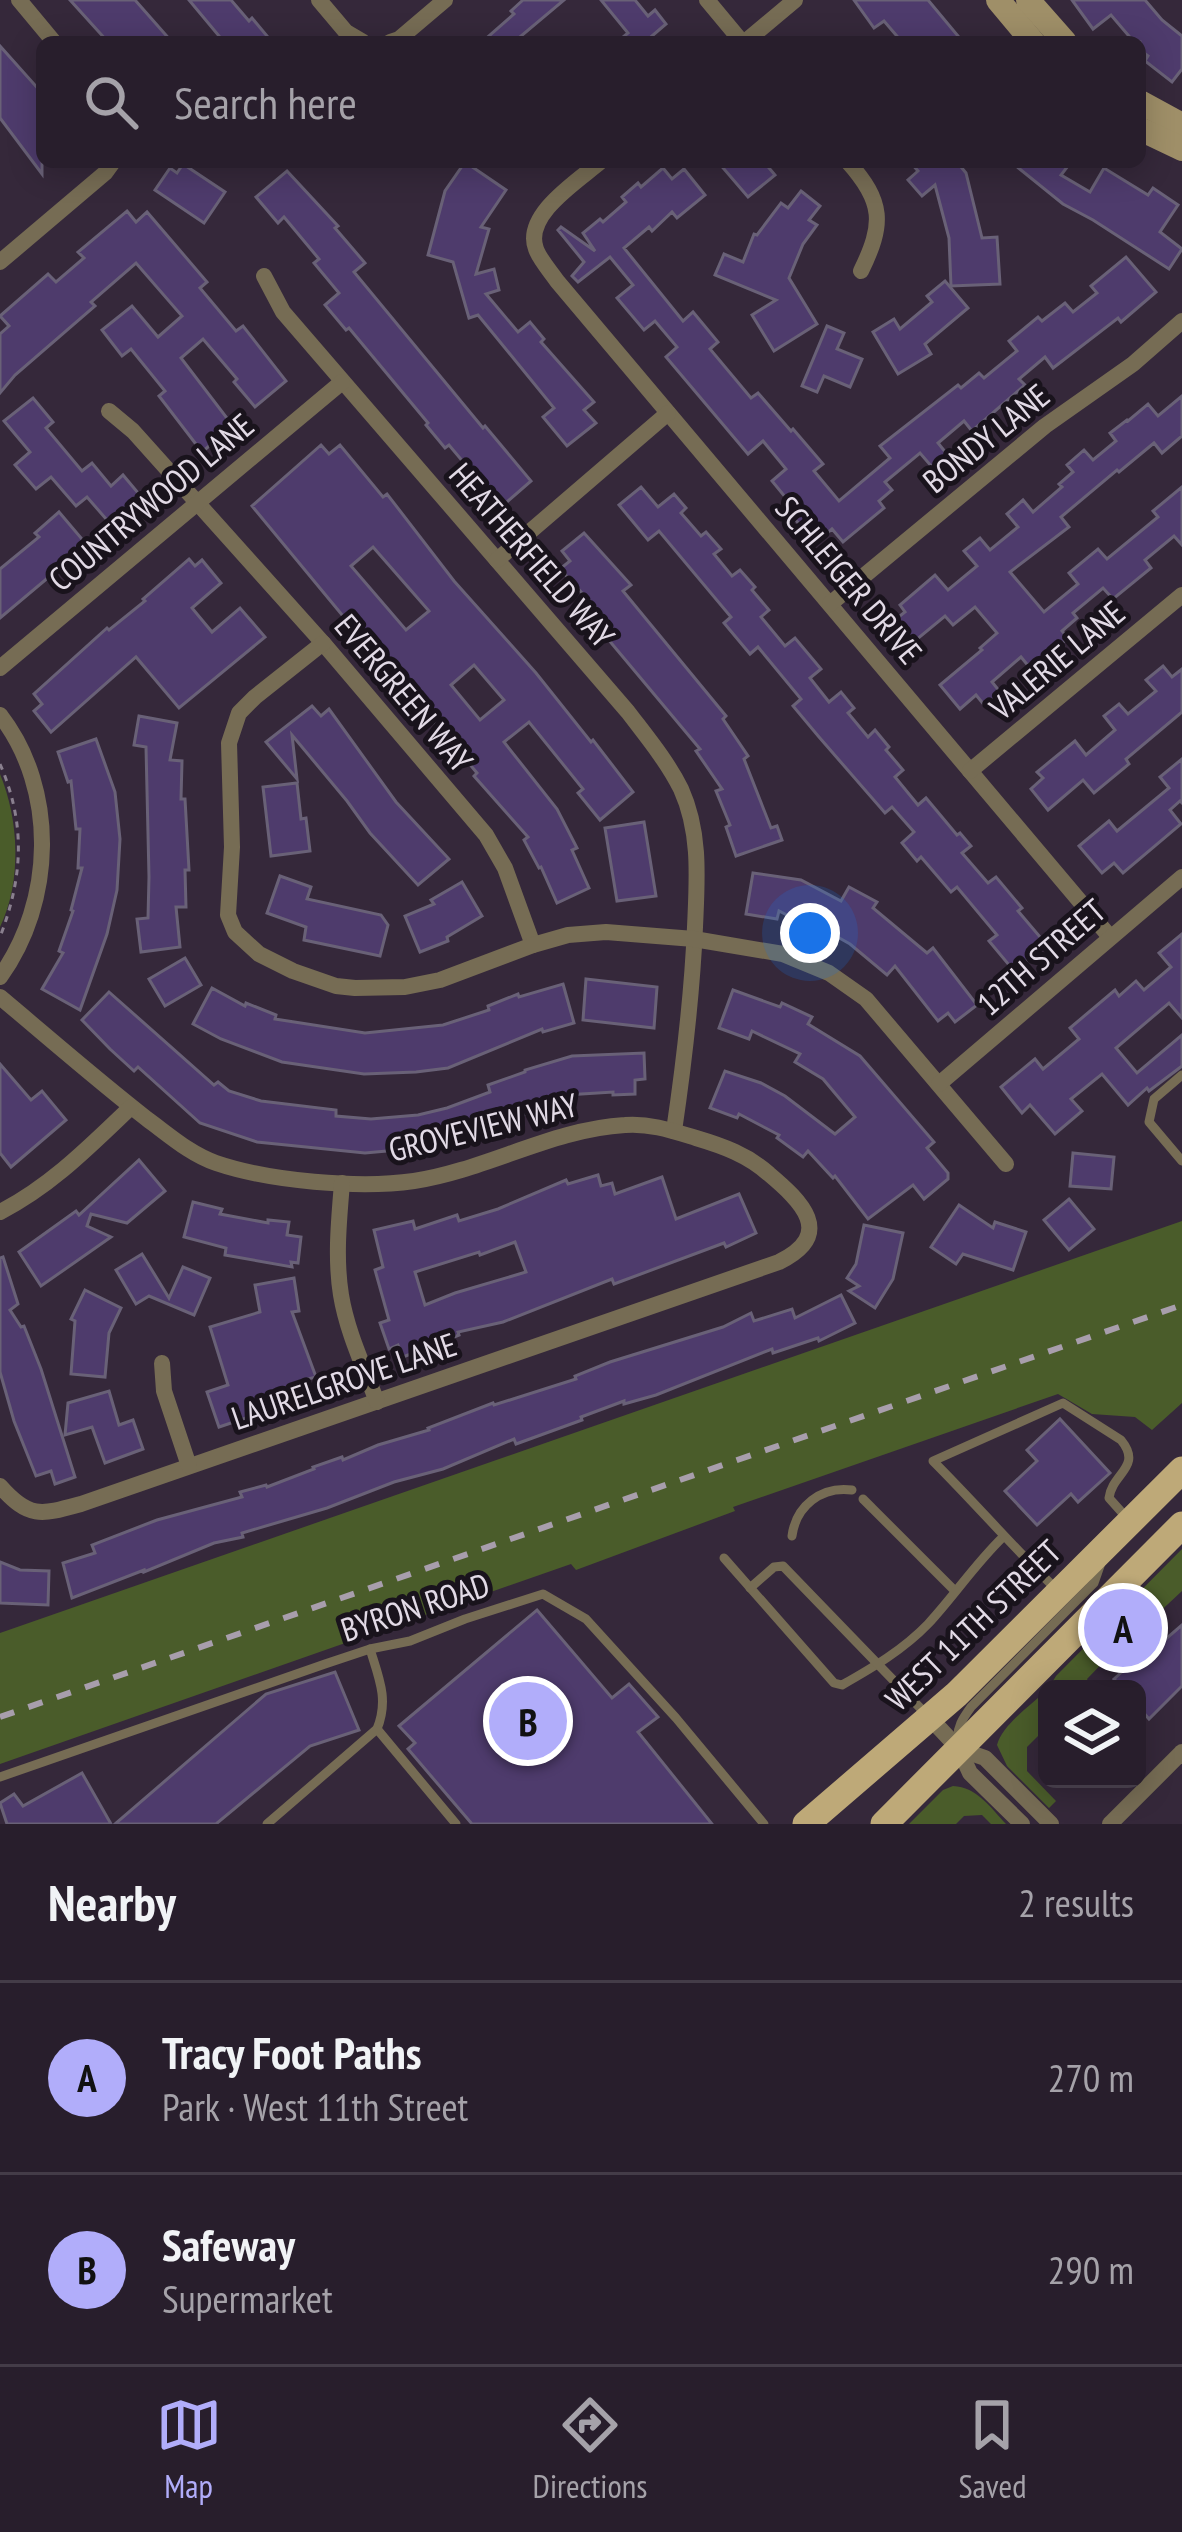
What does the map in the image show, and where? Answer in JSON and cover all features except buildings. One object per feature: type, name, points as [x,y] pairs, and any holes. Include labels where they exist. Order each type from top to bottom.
[{"type":"main road","name":"WEST 11TH STREET","points":[[806,1824],[930,1718],[1182,1470]]},
{"type":"main road","points":[[884,1824],[1182,1525]]},
{"type":"street","points":[[19,0],[49,36]]},
{"type":"street","points":[[319,0],[353,36]]},
{"type":"street","points":[[403,36],[445,0]]},
{"type":"street","points":[[707,0],[738,36]]},
{"type":"street","points":[[750,36],[795,0]]},
{"type":"street","points":[[998,0],[1029,36]]},
{"type":"street","points":[[1028,0],[1059,36]]},
{"type":"street","points":[[1146,105],[1182,125]]},
{"type":"street","points":[[1146,133],[1182,149]]},
{"type":"street","points":[[0,262],[108,168]]},
{"type":"street","name":"SCHLEIGER DRIVE","points":[[593,168],[554,200],[535,232],[535,248],[557,281],[1110,937]]},
{"type":"street","points":[[853,168],[866,182],[878,218],[877,239],[860,271]]},
{"type":"street","name":"HEATHERFIELD WAY","points":[[264,276],[283,312],[628,712],[682,792],[698,863],[687,1040],[674,1131]]},
{"type":"street","name":"BONDY LANE","points":[[830,604],[1045,426],[1133,364],[1182,321]]},
{"type":"street","name":"COUNTRYWOOD LANE","points":[[0,668],[342,382]]},
{"type":"street","name":"EVERGREEN WAY","points":[[109,411],[133,431],[323,643],[486,836],[506,868],[533,945]]},
{"type":"street","points":[[497,560],[668,413]]},
{"type":"street","name":"VALERIE LANE","points":[[970,771],[1182,596]]},
{"type":"street","points":[[323,643],[239,713],[229,743],[229,915],[235,932],[259,954],[335,986],[356,988],[405,987],[440,980],[568,935],[606,932],[694,939],[783,954],[829,973],[866,999],[1006,1164]]},
{"type":"street","points":[[0,715],[27,764],[43,831],[41,876],[32,917],[0,977]]},
{"type":"street","name":"12TH STREET","points":[[939,1084],[1182,877]]},
{"type":"street","name":"GROVEVIEW WAY","points":[[0,997],[184,1147],[214,1162],[266,1174],[388,1184],[454,1172],[593,1129],[628,1125],[674,1131],[724,1146],[755,1162],[799,1199],[809,1218],[808,1234],[795,1255],[714,1285]]},
{"type":"street","points":[[0,1213],[65,1170],[131,1107]]},
{"type":"street","points":[[342,1183],[341,1294],[377,1402]]},
{"type":"street","name":"LAURELGROVE LANE","points":[[0,1486],[32,1513],[81,1504],[714,1285]]},
{"type":"street","points":[[162,1363],[164,1391],[189,1466]]},
{"type":"street","points":[[930,1718],[959,1749],[970,1773],[1022,1824]]},
{"type":"street","points":[[959,1749],[985,1758],[1051,1824]]},
{"type":"street","points":[[1110,1824],[1182,1752]]},
{"type":"lane","points":[[1182,1076],[1154,1099],[1149,1122],[1182,1161]]},
{"type":"lane","points":[[1060,1593],[933,1461],[1063,1403],[1128,1448],[1130,1458],[1109,1498],[1130,1522]]},
{"type":"lane","points":[[792,1536],[804,1506],[826,1492],[852,1490]]},
{"type":"lane","points":[[863,1498],[955,1591]]},
{"type":"lane","points":[[724,1558],[834,1683],[842,1685],[879,1665],[927,1626],[976,1563],[1003,1537]]},
{"type":"lane","points":[[959,1749],[957,1735],[970,1707],[1094,1583],[1101,1552]]},
{"type":"lane","points":[[750,1588],[774,1567],[783,1566],[930,1718]]},
{"type":"lane","name":"BYRON ROAD","points":[[0,1777],[543,1594],[586,1619],[764,1824]]},
{"type":"lane","points":[[268,1824],[377,1729],[384,1712],[383,1692],[370,1649]]},
{"type":"lane","points":[[377,1729],[456,1824]]},
{"type":"path","points":[[0,764],[20,841],[19,877],[0,938]]},
{"type":"green space","points":[[0,774],[14,830],[15,871],[0,927]]},
{"type":"green space","points":[[1182,1221],[1182,1403],[1152,1430],[1135,1417],[1092,1414],[1058,1394],[733,1507],[735,1511],[576,1570],[571,1564],[0,1764],[0,1633]]},
{"type":"green space","points":[[1182,1549],[1182,1591],[1088,1680],[1054,1680]]},
{"type":"green space","points":[[1038,1698],[1038,1736],[1027,1747],[1027,1771],[1038,1788],[1056,1801],[1049,1808],[1007,1766],[997,1745],[1011,1723]]},
{"type":"green space","points":[[953,1786],[976,1794],[1006,1824],[991,1824],[982,1815],[964,1816],[956,1824],[909,1824]]},
{"type":"railway","points":[[0,1717],[1182,1305]]},
{"type":"place","name":"Tracy Foot Paths","points":[[1123,1628]]},
{"type":"place","name":"Safeway","points":[[528,1721]]}]
